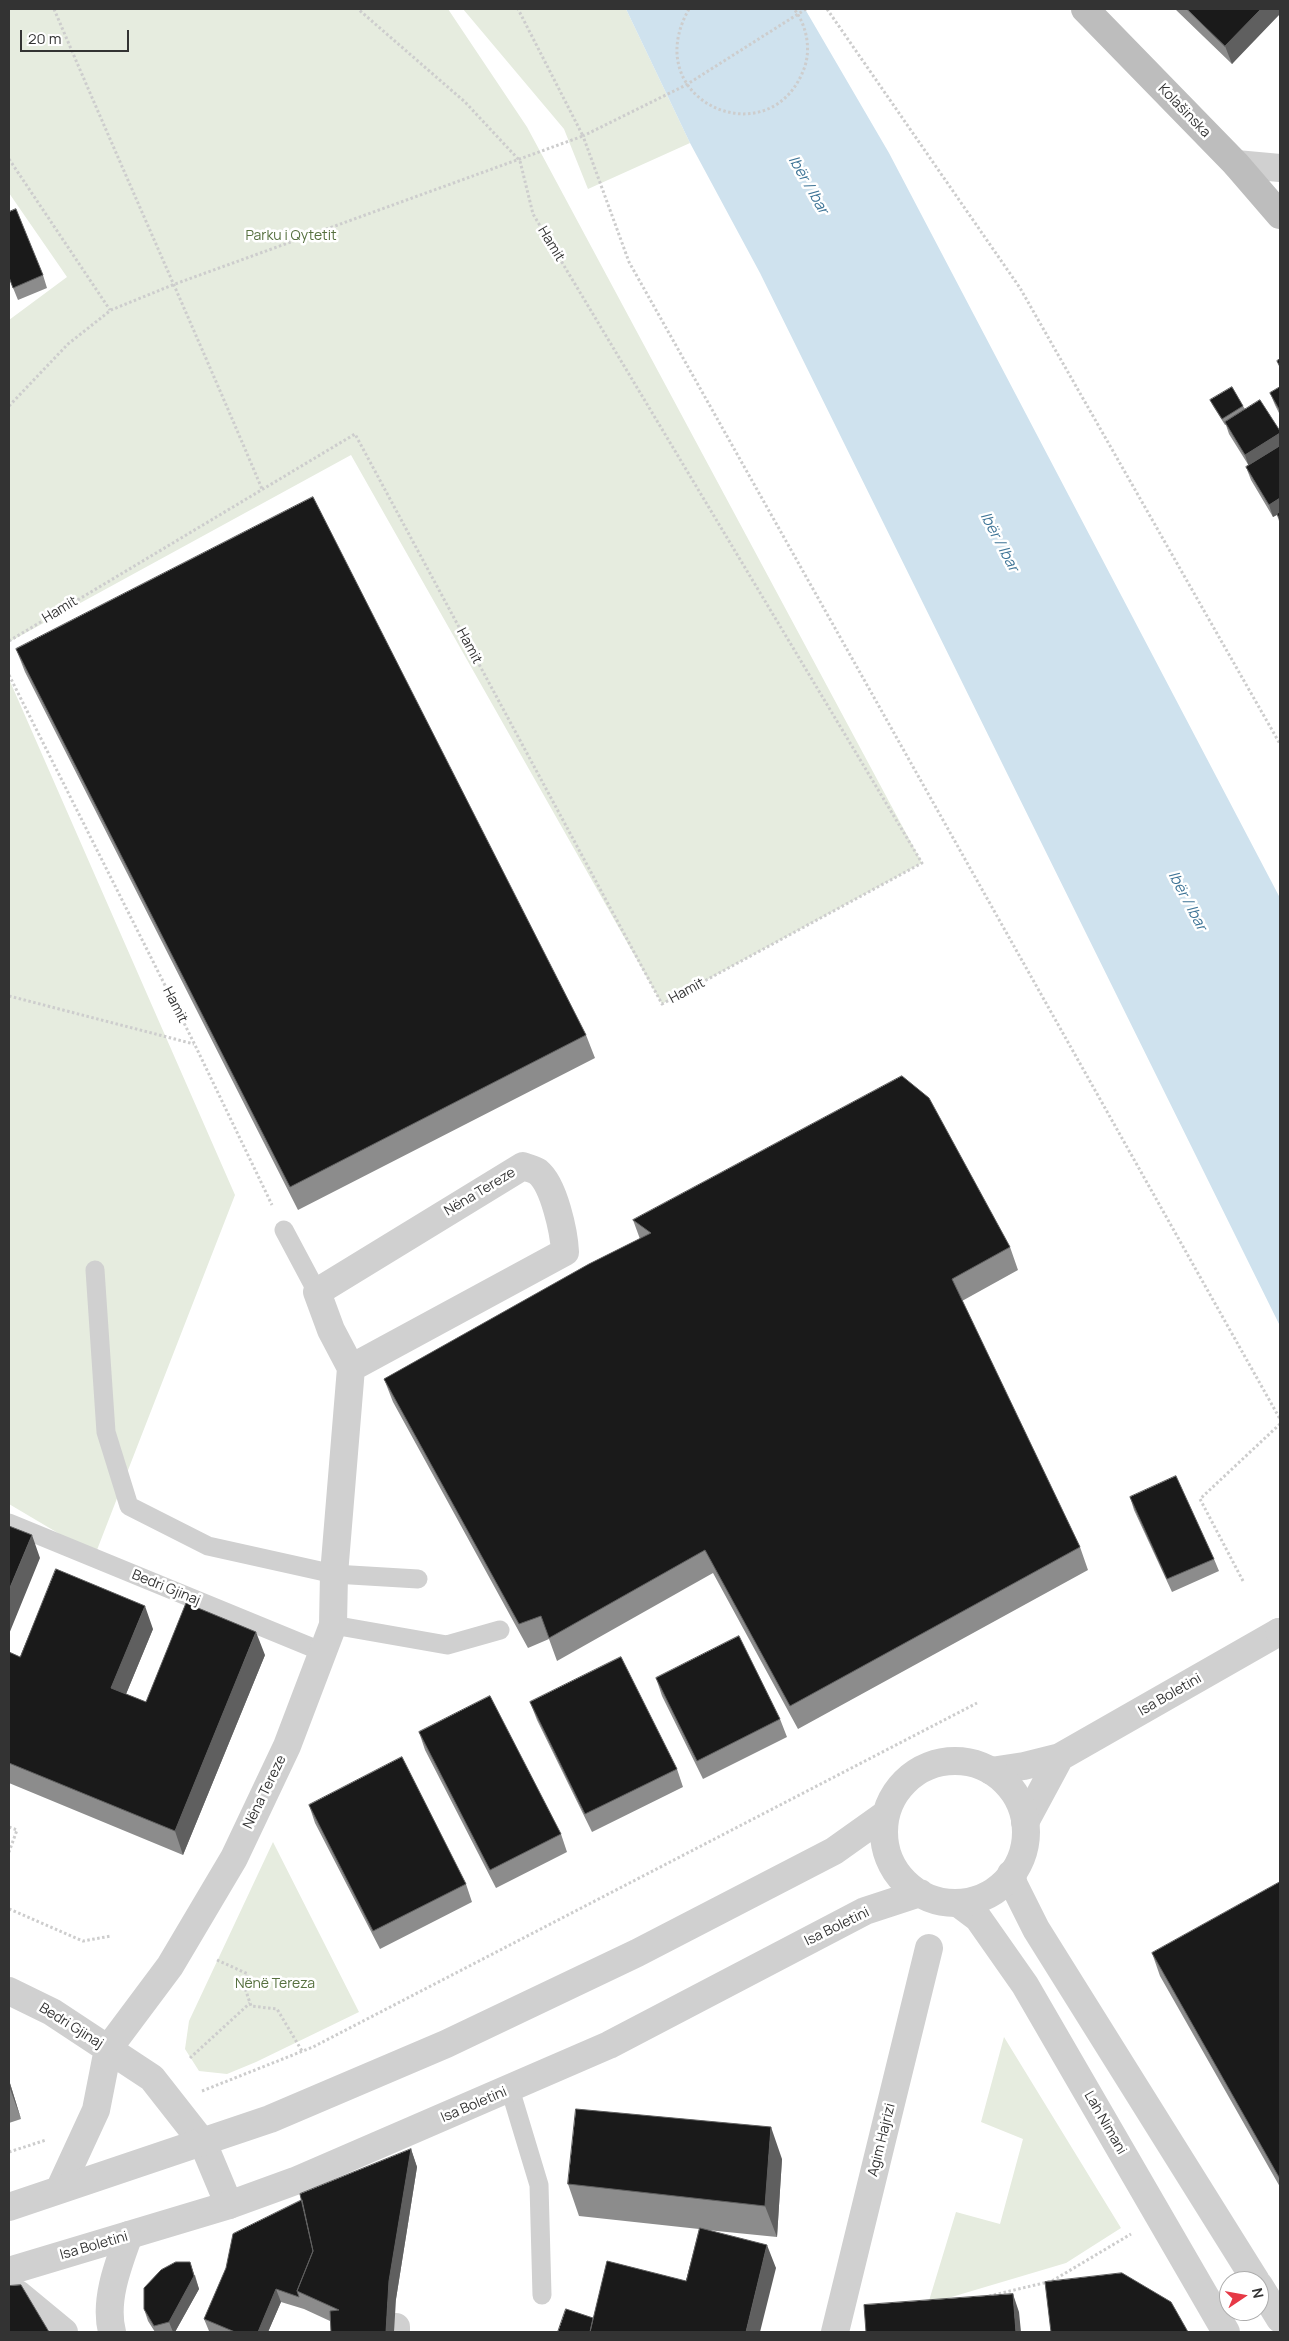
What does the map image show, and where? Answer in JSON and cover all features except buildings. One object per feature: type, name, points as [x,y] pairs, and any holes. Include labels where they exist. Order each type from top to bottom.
[{"type":"main road","name":"Kolašinska","points":[[1085,9],[1236,164],[1280,215]]},
{"type":"street","points":[[1236,164],[1280,168]]},
{"type":"street","name":"Nëna Tereze","points":[[108,2049],[170,1966],[234,1858],[287,1746],[333,1626],[334,1574],[351,1368],[565,1252],[564,1234],[548,1187],[538,1172],[523,1166],[317,1292]]},
{"type":"street","points":[[317,1292],[331,1330],[351,1368]]},
{"type":"street","name":"Isa Boletini","points":[[991,1770],[1024,1766],[1060,1757],[1280,1632]]},
{"type":"street","points":[[1025,1822],[1060,1757]]},
{"type":"street","points":[[960,1761],[991,1770],[1007,1784],[1019,1802],[1025,1822],[1023,1850],[1011,1874],[1001,1886],[968,1910],[920,1893],[907,1884],[890,1860],[885,1845],[886,1814],[901,1786],[914,1774],[927,1766],[943,1762],[960,1761]]},
{"type":"street","points":[[9,2206],[203,2143],[270,2119],[446,2044],[637,1953],[826,1856],[886,1814]]},
{"type":"street","points":[[1011,1874],[1014,1885],[1036,1929],[1250,2271]]},
{"type":"street","name":"Isa Boletini","points":[[9,2271],[229,2205],[295,2181],[609,2045],[865,1911],[920,1893]]},
{"type":"street","name":"Lah Nimani","points":[[968,1910],[1025,1985],[1226,2332]]},
{"type":"street","name":"Agim Hajrizi","points":[[835,2332],[929,1948]]},
{"type":"street","name":"Bedri Gjinaj","points":[[9,1991],[52,2012],[108,2049],[96,2110],[60,2188]]},
{"type":"street","points":[[108,2049],[152,2078],[171,2101],[203,2143],[229,2205]]},
{"type":"street","points":[[112,2332],[109,2314],[112,2290],[129,2235]]},
{"type":"street","points":[[9,2290],[18,2294],[64,2332]]},
{"type":"street","points":[[1269,2301],[1280,2319]]},
{"type":"lane","points":[[284,1230],[317,1292]]},
{"type":"lane","points":[[95,1270],[106,1432],[129,1506],[208,1546],[334,1574],[418,1579]]},
{"type":"lane","name":"Bedri Gjinaj","points":[[9,1523],[323,1652]]},
{"type":"lane","points":[[333,1626],[447,1645],[500,1630]]},
{"type":"lane","points":[[510,2089],[539,2185],[542,2295]]},
{"type":"path","points":[[54,9],[96,111],[175,284],[262,489]]},
{"type":"path","points":[[358,9],[465,102],[520,161]]},
{"type":"path","points":[[518,9],[583,136],[629,262],[1280,1419]]},
{"type":"path","points":[[689,9],[680,24],[676,45],[678,66],[686,85],[702,102],[722,112],[745,115],[767,110],[786,98],[800,80],[807,59],[807,36],[794,9]]},
{"type":"path","points":[[9,406],[68,344],[110,310],[175,284],[520,161],[583,136],[686,85],[806,9]]},
{"type":"path","points":[[827,9],[1020,288],[1280,744]]},
{"type":"path","points":[[9,159],[110,310]]},
{"type":"path","name":"Hamit","points":[[9,641],[355,434],[662,1004],[922,863],[533,214],[520,161]]},
{"type":"path","name":"Hamit","points":[[9,675],[195,1045],[284,1230]]},
{"type":"path","points":[[9,996],[195,1045]]},
{"type":"path","points":[[1243,1581],[1200,1499],[1280,1424]]},
{"type":"path","points":[[171,2101],[223,2084],[302,2051],[977,1703]]},
{"type":"path","points":[[9,1827],[17,1830],[9,1852]]},
{"type":"path","points":[[9,1910],[83,1941],[112,1936]]},
{"type":"path","points":[[217,1960],[248,1974],[244,1985],[251,2006],[277,2009],[302,2051]]},
{"type":"path","points":[[190,2058],[250,2003]]},
{"type":"path","points":[[9,2152],[89,2127]]},
{"type":"path","points":[[984,2297],[1052,2281],[1159,2217]]},
{"type":"green space","name":"Parku i Qytetit","points":[[9,9],[448,9],[527,127],[922,863],[662,1004],[351,455],[9,642],[9,320],[67,277],[9,193]]},
{"type":"green space","points":[[463,9],[626,9],[690,143],[588,189],[564,129]]},
{"type":"green space","points":[[9,679],[235,1195],[95,1555],[9,1504]]},
{"type":"green space","name":"Nënë Tereza","points":[[273,1842],[359,2012],[227,2074],[199,2071],[185,2049],[189,2021]]},
{"type":"green space","points":[[1004,2037],[1121,2228],[1066,2263],[928,2304],[956,2212],[1000,2224],[1023,2139],[981,2122]]},
{"type":"water","name":"Ibër / Ibar","points":[[626,9],[805,9],[889,153],[1280,898],[1280,1326],[760,273],[690,143]]}]
